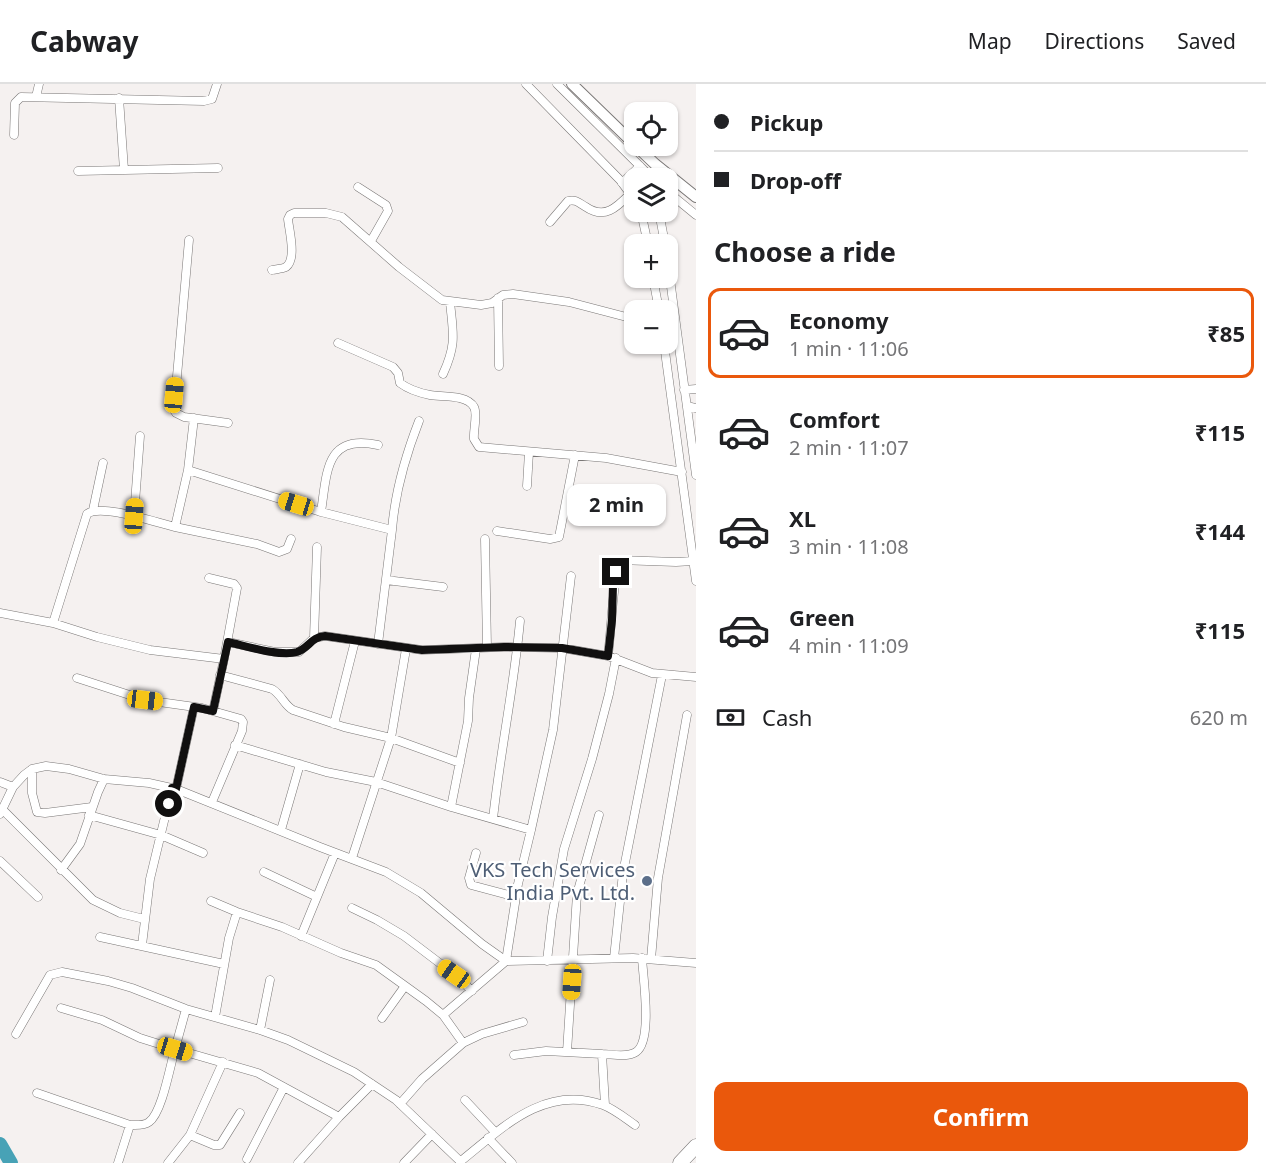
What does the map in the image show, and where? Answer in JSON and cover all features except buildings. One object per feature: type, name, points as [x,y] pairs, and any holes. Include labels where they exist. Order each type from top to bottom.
[{"type":"highway","points":[[680,1163],[696,1146]]},
{"type":"street","points":[[36,97],[39,84]]},
{"type":"street","points":[[14,135],[16,101],[21,98],[209,100],[214,96],[218,84]]},
{"type":"street","points":[[525,84],[624,185]]},
{"type":"street","points":[[556,84],[640,166],[622,183]]},
{"type":"street","points":[[572,84],[624,134]]},
{"type":"street","points":[[119,98],[124,170]]},
{"type":"street","points":[[647,156],[696,197]]},
{"type":"street","points":[[78,171],[218,168]]},
{"type":"street","points":[[358,187],[386,205],[388,211],[371,242]]},
{"type":"street","points":[[550,222],[568,201],[576,200],[594,212],[602,213],[624,201]]},
{"type":"street","points":[[678,200],[696,215]]},
{"type":"street","points":[[272,270],[286,267],[290,262],[292,252],[288,219],[291,214],[326,213],[338,215],[347,220],[436,297],[450,302],[486,305],[502,295],[513,294],[558,300],[624,316]]},
{"type":"street","points":[[189,240],[174,406],[178,416],[228,423]]},
{"type":"street","points":[[671,288],[696,475]]},
{"type":"street","points":[[498,298],[499,366]]},
{"type":"street","points":[[444,374],[454,342],[450,302]]},
{"type":"street","points":[[338,343],[393,367],[397,371],[400,383],[404,386],[429,395],[470,402],[475,412],[474,439],[479,447],[606,458],[682,472]]},
{"type":"street","points":[[665,354],[696,581]]},
{"type":"street","points":[[684,390],[696,389]]},
{"type":"street","points":[[687,406],[696,408]]},
{"type":"street","points":[[175,527],[188,470],[194,418]]},
{"type":"street","points":[[378,644],[397,489],[401,468],[419,421]]},
{"type":"street","points":[[676,430],[690,429]]},
{"type":"street","points":[[134,516],[140,436]]},
{"type":"street","points":[[321,512],[327,473],[333,455],[346,445],[355,443],[378,445]]},
{"type":"street","points":[[526,486],[529,452]]},
{"type":"street","points":[[497,531],[550,539],[559,537],[574,455]]},
{"type":"street","points":[[53,623],[75,558],[85,517],[93,510],[103,463]]},
{"type":"street","points":[[188,470],[321,512],[392,530]]},
{"type":"street","points":[[93,510],[134,516],[257,544],[279,552],[287,549],[291,539]]},
{"type":"street","points":[[485,539],[487,648]]},
{"type":"street","points":[[314,638],[317,547]]},
{"type":"street","points":[[547,960],[564,849],[609,694],[613,585],[619,560],[693,561]]},
{"type":"street","points":[[444,1016],[506,961],[516,897],[553,730],[571,576]]},
{"type":"street","points":[[209,578],[234,584],[237,587],[213,711]]},
{"type":"street","points":[[386,580],[443,587]]},
{"type":"street","points":[[0,613],[53,623],[150,650],[224,659]]},
{"type":"street","points":[[493,819],[520,621]]},
{"type":"street","points":[[228,642],[275,652],[293,653],[299,652],[314,638],[325,636],[405,649],[562,648],[612,657],[662,675],[696,677]]},
{"type":"street","points":[[334,724],[355,641]]},
{"type":"street","points":[[352,858],[391,738],[405,649]]},
{"type":"street","points":[[451,807],[468,721],[476,649]]},
{"type":"street","points":[[220,675],[272,689],[293,710],[334,724],[391,738],[460,764]]},
{"type":"street","points":[[614,958],[623,873],[662,675]]},
{"type":"street","points":[[77,678],[145,700],[213,711],[237,717],[243,722],[242,731],[212,802]]},
{"type":"street","points":[[142,945],[150,879],[194,707]]},
{"type":"street","points":[[651,959],[658,878],[687,715]]},
{"type":"street","points":[[235,745],[326,772],[376,782],[531,830]]},
{"type":"street","points":[[281,830],[300,764]]},
{"type":"street","points":[[144,919],[120,914],[93,900],[41,847],[1,812],[13,787],[24,775],[32,770],[51,767],[69,769],[105,779],[174,788],[212,802],[386,872],[421,893],[506,961],[642,958],[696,963]]},
{"type":"street","points":[[32,770],[32,793],[37,812],[91,811],[101,820],[161,835],[203,853]]},
{"type":"street","points":[[62,870],[80,844],[105,779]]},
{"type":"street","points":[[0,782],[13,787]]},
{"type":"street","points":[[567,1052],[579,884],[599,815]]},
{"type":"street","points":[[301,936],[335,853]]},
{"type":"street","points":[[476,853],[469,878],[470,883],[475,887],[516,897]]},
{"type":"street","points":[[0,861],[38,897]]},
{"type":"street","points":[[264,872],[317,897]]},
{"type":"street","points":[[211,901],[376,965],[444,1016],[463,1043]]},
{"type":"street","points":[[352,908],[404,936],[454,974],[472,991]]},
{"type":"street","points":[[215,1017],[224,964],[237,912]]},
{"type":"street","points":[[100,937],[224,964]]},
{"type":"street","points":[[514,1055],[546,1051],[629,1055],[638,1051],[642,1043],[645,1024],[642,958]]},
{"type":"street","points":[[16,1035],[47,978],[54,972],[62,972],[132,988],[186,1009],[288,1040],[354,1072],[372,1084],[400,1104],[461,1162],[495,1132],[521,1114],[556,1100],[581,1100],[605,1105],[634,1125]]},
{"type":"street","points":[[260,1030],[270,980]]},
{"type":"street","points":[[382,1018],[405,986]]},
{"type":"street","points":[[61,1008],[102,1020],[140,1038],[258,1073],[339,1117]]},
{"type":"street","points":[[37,1093],[130,1125],[145,1124],[154,1116],[186,1009]]},
{"type":"street","points":[[400,1104],[422,1079],[463,1043],[482,1034],[523,1022]]},
{"type":"street","points":[[602,1054],[605,1105]]},
{"type":"street","points":[[168,1163],[190,1135],[223,1062]]},
{"type":"street","points":[[298,1163],[372,1084]]},
{"type":"street","points":[[247,1159],[284,1087]]},
{"type":"street","points":[[465,1100],[495,1132]]},
{"type":"street","points":[[190,1135],[214,1145],[220,1145],[240,1113]]},
{"type":"street","points":[[118,1163],[130,1125]]},
{"type":"street","points":[[404,1163],[432,1134]]},
{"type":"street","points":[[488,1138],[512,1163]]},
{"type":"waterway","points":[[0,1144],[11,1163]]},
{"type":"place","name":"VKS Tech Services India Pvt. Ltd.","points":[[647,881]]},
{"type":"route","points":[[169,804],[172,788],[176,789],[194,707],[213,711],[228,642],[275,652],[293,653],[299,652],[314,638],[325,636],[405,649],[562,648],[608,656],[616,572]]}]
